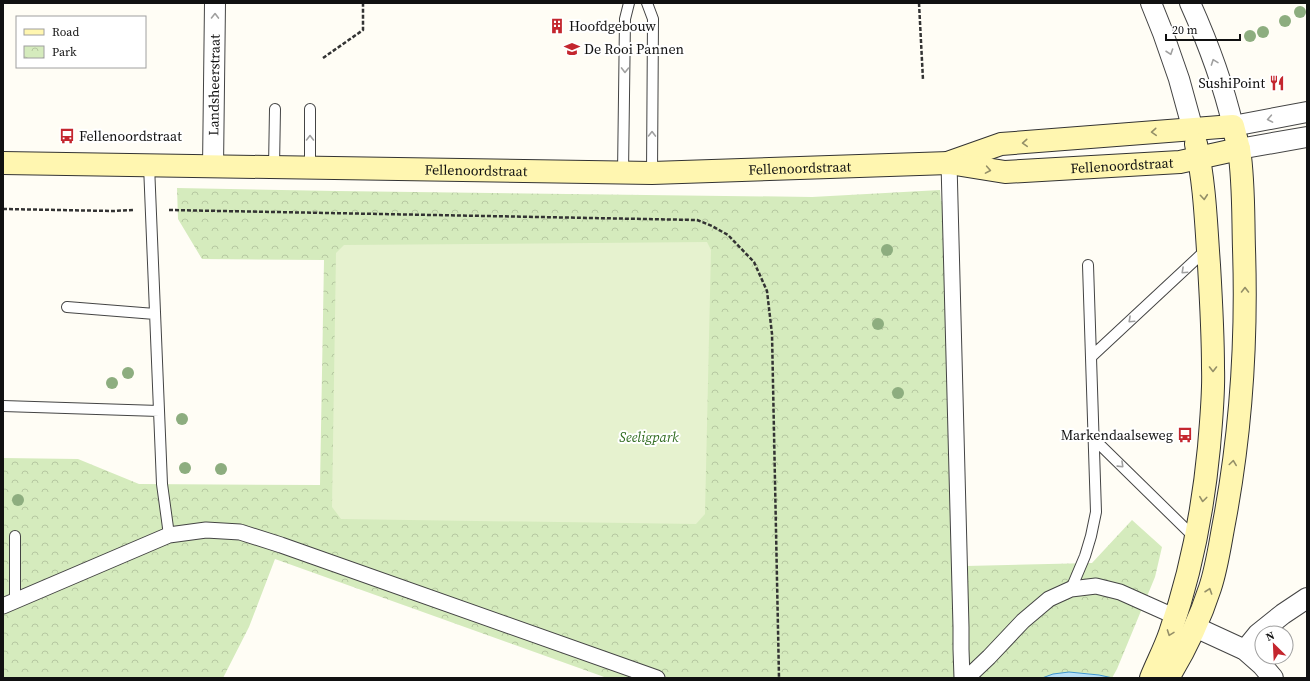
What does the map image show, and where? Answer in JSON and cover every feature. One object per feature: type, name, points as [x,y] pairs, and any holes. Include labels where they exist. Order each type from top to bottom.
[{"type":"main road","points":[[1151,678],[1170,634],[1186,582],[1201,518],[1210,431],[1213,368],[1208,248],[1200,158],[1193,130],[1233,126],[1239,149],[1245,329],[1236,438],[1227,504],[1213,577],[1195,627],[1180,658],[1168,678]]},
{"type":"main road","name":"Fellenoordstraat","points":[[949,163],[1001,144],[1193,130]]},
{"type":"main road","points":[[1200,158],[1239,149]]},
{"type":"main road","name":"Fellenoordstraat","points":[[3,163],[652,173],[949,163],[1005,172],[1180,162],[1200,158]]},
{"type":"main road","points":[[1212,330],[1245,329]]},
{"type":"street","name":"Landsheerstraat","points":[[213,166],[215,3]]},
{"type":"street","points":[[1150,3],[1163,33],[1179,79],[1193,130]]},
{"type":"street","points":[[1190,3],[1226,94],[1233,126],[1307,112]]},
{"type":"street","points":[[1239,149],[1307,137]]},
{"type":"street","points":[[949,163],[962,678]]},
{"type":"street","points":[[9,603],[169,535],[206,530],[240,532],[281,545],[658,678]]},
{"type":"street","points":[[967,678],[1028,616],[1049,599],[1071,589],[1096,586],[1114,590],[1167,613]]},
{"type":"street","points":[[1245,650],[1258,634],[1283,614],[1307,598]]},
{"type":"street","points":[[1195,627],[1245,650],[1262,665],[1273,678]]},
{"type":"lane","points":[[623,173],[625,19],[629,3]]},
{"type":"lane","points":[[647,3],[654,19],[652,173]]},
{"type":"lane","points":[[274,167],[275,109]]},
{"type":"lane","points":[[310,109],[310,168]]},
{"type":"lane","points":[[149,165],[162,484],[169,535]]},
{"type":"lane","points":[[1091,357],[1208,248]]},
{"type":"lane","points":[[1071,589],[1085,556],[1096,512],[1088,265]]},
{"type":"lane","points":[[67,307],[155,314]]},
{"type":"lane","points":[[3,406],[159,411]]},
{"type":"lane","points":[[1093,438],[1196,539]]},
{"type":"lane","points":[[9,603],[15,536]]},
{"type":"path","points":[[323,58],[363,30],[363,3]]},
{"type":"path","points":[[919,3],[923,80]]},
{"type":"path","points":[[3,209],[113,211],[151,210],[697,220],[728,235],[754,262],[767,291],[771,327],[779,678]]},
{"type":"green space","name":"Seeligpark","points":[[177,188],[812,197],[940,190],[941,201],[956,200],[966,566],[1092,563],[1132,520],[1162,547],[1155,577],[1117,669],[1112,678],[1094,674],[1068,673],[1051,675],[1042,678],[607,678],[275,559],[249,627],[223,678],[3,678],[3,458],[78,459],[139,484],[320,485],[324,260],[202,259],[178,219]]},
{"type":"green space","points":[[707,242],[711,250],[705,514],[696,524],[341,519],[332,507],[336,253],[344,245]]},
{"type":"water","points":[[1069,672],[1113,678],[1042,678],[1053,674]]},
{"type":"place","name":"Hoofdgebouw","points":[[557,26]]},
{"type":"place","name":"De Rooi Pannen","points":[[572,49]]},
{"type":"place","name":"SushiPoint","points":[[1277,83]]},
{"type":"place","name":"Fellenoordstraat","points":[[67,136]]},
{"type":"place","name":"Markendaalseweg","points":[[1185,435]]}]
